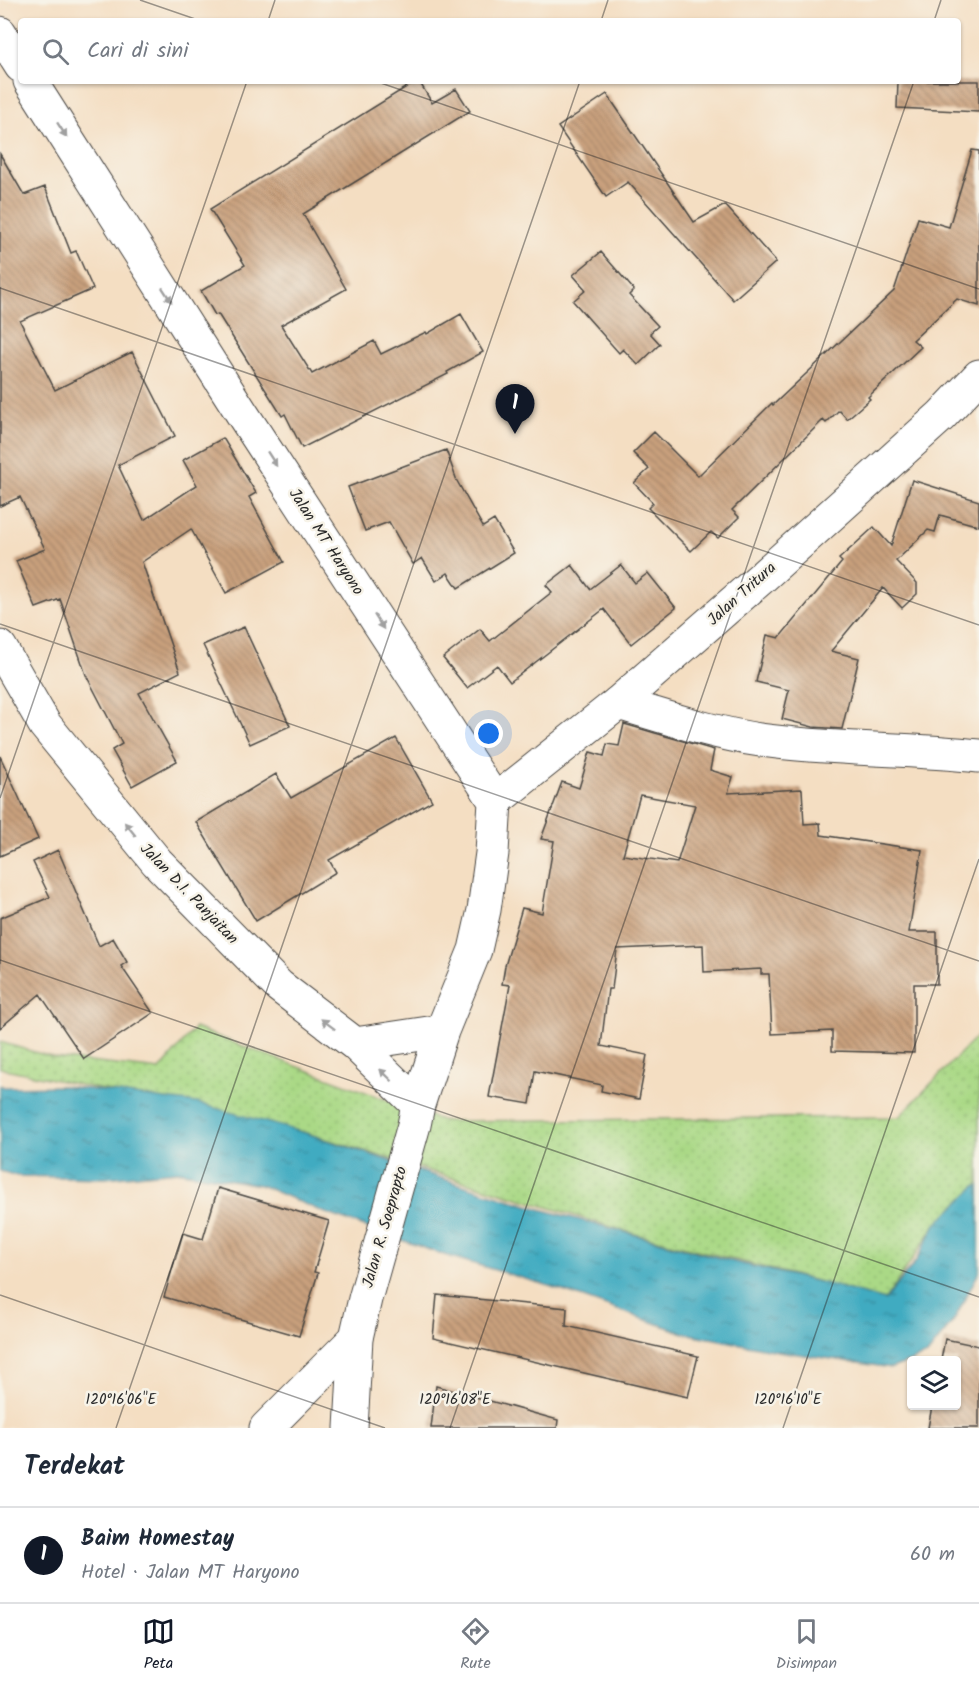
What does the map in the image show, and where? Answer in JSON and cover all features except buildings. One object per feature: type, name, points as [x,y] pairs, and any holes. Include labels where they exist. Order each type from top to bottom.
[{"type":"main road","points":[[0,33],[18,61]]},
{"type":"main road","name":"Jalan MT Haryono","points":[[32,84],[243,415],[495,801]]},
{"type":"main road","name":"Jalan Tritura","points":[[495,801],[618,703],[760,579],[940,416],[979,376]]},
{"type":"main road","name":"Jalan D.I. Panjaitan","points":[[0,647],[45,725],[157,862],[279,986],[355,1044],[416,1115]]},
{"type":"main road","points":[[618,703],[699,728],[759,740],[979,756]]},
{"type":"main road","points":[[355,1044],[442,1031],[475,950],[484,910],[492,853],[495,801]]},
{"type":"main road","name":"Jalan R. Soeprapto","points":[[351,1428],[356,1338],[416,1115],[442,1031]]},
{"type":"main road","points":[[266,1428],[356,1338]]},
{"type":"green space","points":[[195,1028],[443,1121],[899,1117],[979,1034],[979,1202],[936,1224],[885,1300],[635,1234],[306,1133],[0,1068],[0,1042],[55,1058],[160,1070]]},
{"type":"water","points":[[0,1085],[4,1087],[64,1086],[197,1103],[306,1133],[540,1209],[885,1300],[916,1261],[936,1224],[979,1185],[979,1272],[954,1320],[927,1355],[907,1356],[907,1362],[892,1368],[778,1351],[684,1333],[549,1286],[441,1254],[323,1212],[260,1185],[177,1171],[105,1178],[17,1176],[0,1171]]},
{"type":"place","name":"Baim Homestay","points":[[515,434]]}]
